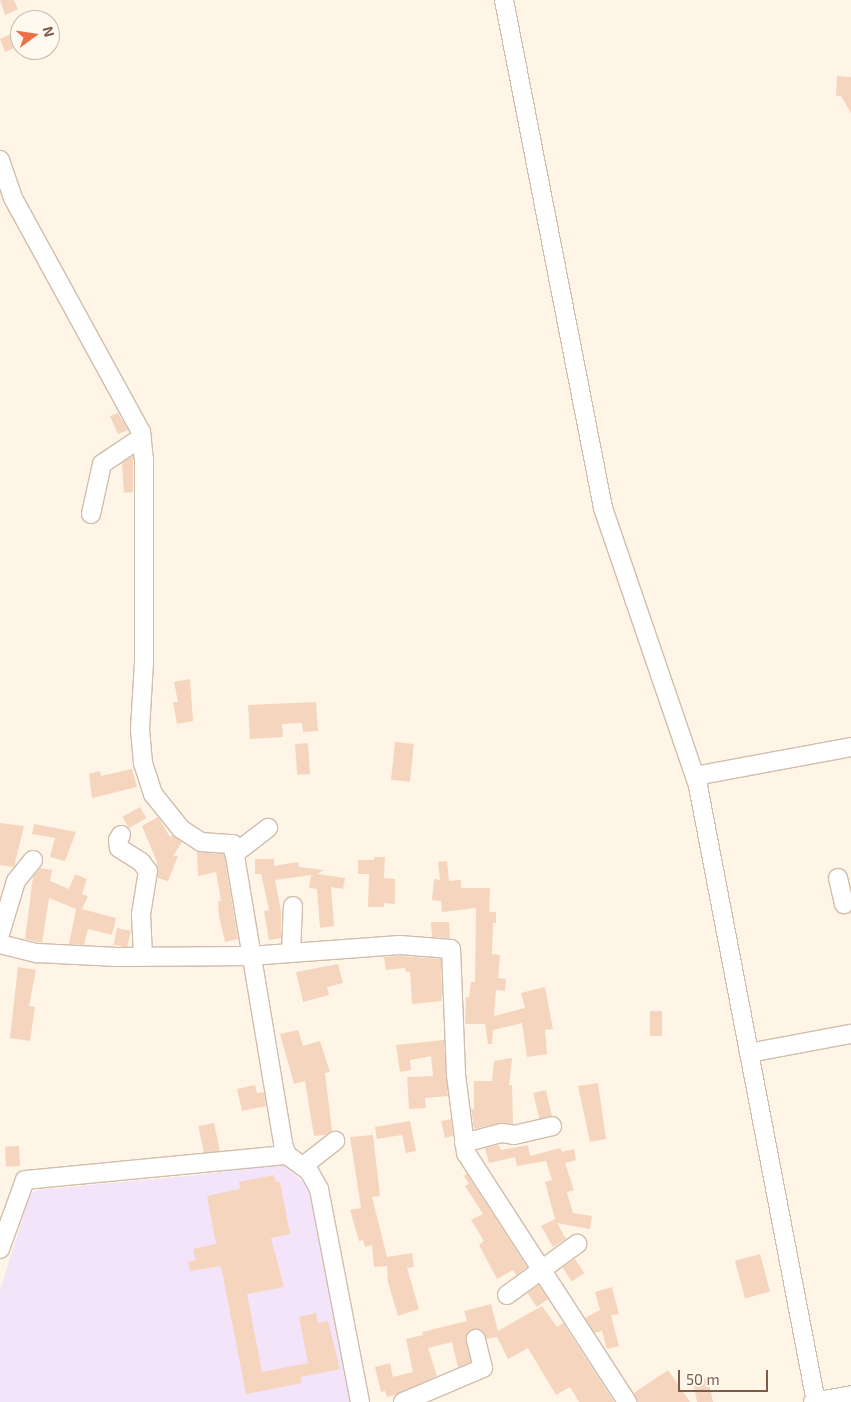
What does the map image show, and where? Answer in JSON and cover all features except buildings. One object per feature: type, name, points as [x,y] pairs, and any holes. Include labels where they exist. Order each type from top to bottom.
[{"type":"street","points":[[504,0],[602,508],[695,776],[814,1402],[851,1395]]},
{"type":"street","points":[[0,160],[14,198],[129,407],[142,437],[145,626],[140,730],[143,763],[153,794],[181,829],[201,842],[233,844],[250,956],[283,1144],[287,1155],[303,1166],[315,1178],[319,1189],[360,1402]]},
{"type":"street","points":[[91,514],[102,464],[142,437]]},
{"type":"street","points":[[695,776],[851,747]]},
{"type":"street","points":[[234,854],[268,828]]},
{"type":"street","points":[[121,835],[118,840],[120,848],[142,862],[148,871],[141,914],[142,956]]},
{"type":"street","points":[[0,934],[16,881],[33,860]]},
{"type":"street","points":[[838,878],[844,904]]},
{"type":"street","points":[[291,953],[293,906]]},
{"type":"street","points":[[0,944],[37,953],[142,956],[250,956],[400,945],[451,949],[456,1075],[466,1153],[627,1402]]},
{"type":"street","points":[[749,1053],[851,1034]]},
{"type":"street","points":[[464,1143],[502,1133],[514,1135],[552,1126]]},
{"type":"street","points":[[303,1166],[335,1141]]},
{"type":"street","points":[[0,1249],[25,1180],[287,1155]]},
{"type":"street","points":[[508,1295],[540,1268],[577,1244]]},
{"type":"street","points":[[403,1402],[483,1368],[476,1339]]},
{"type":"shaded area","points":[[281,1163],[309,1187],[351,1402],[0,1402],[0,1290],[31,1193],[37,1190],[199,1175]]}]
